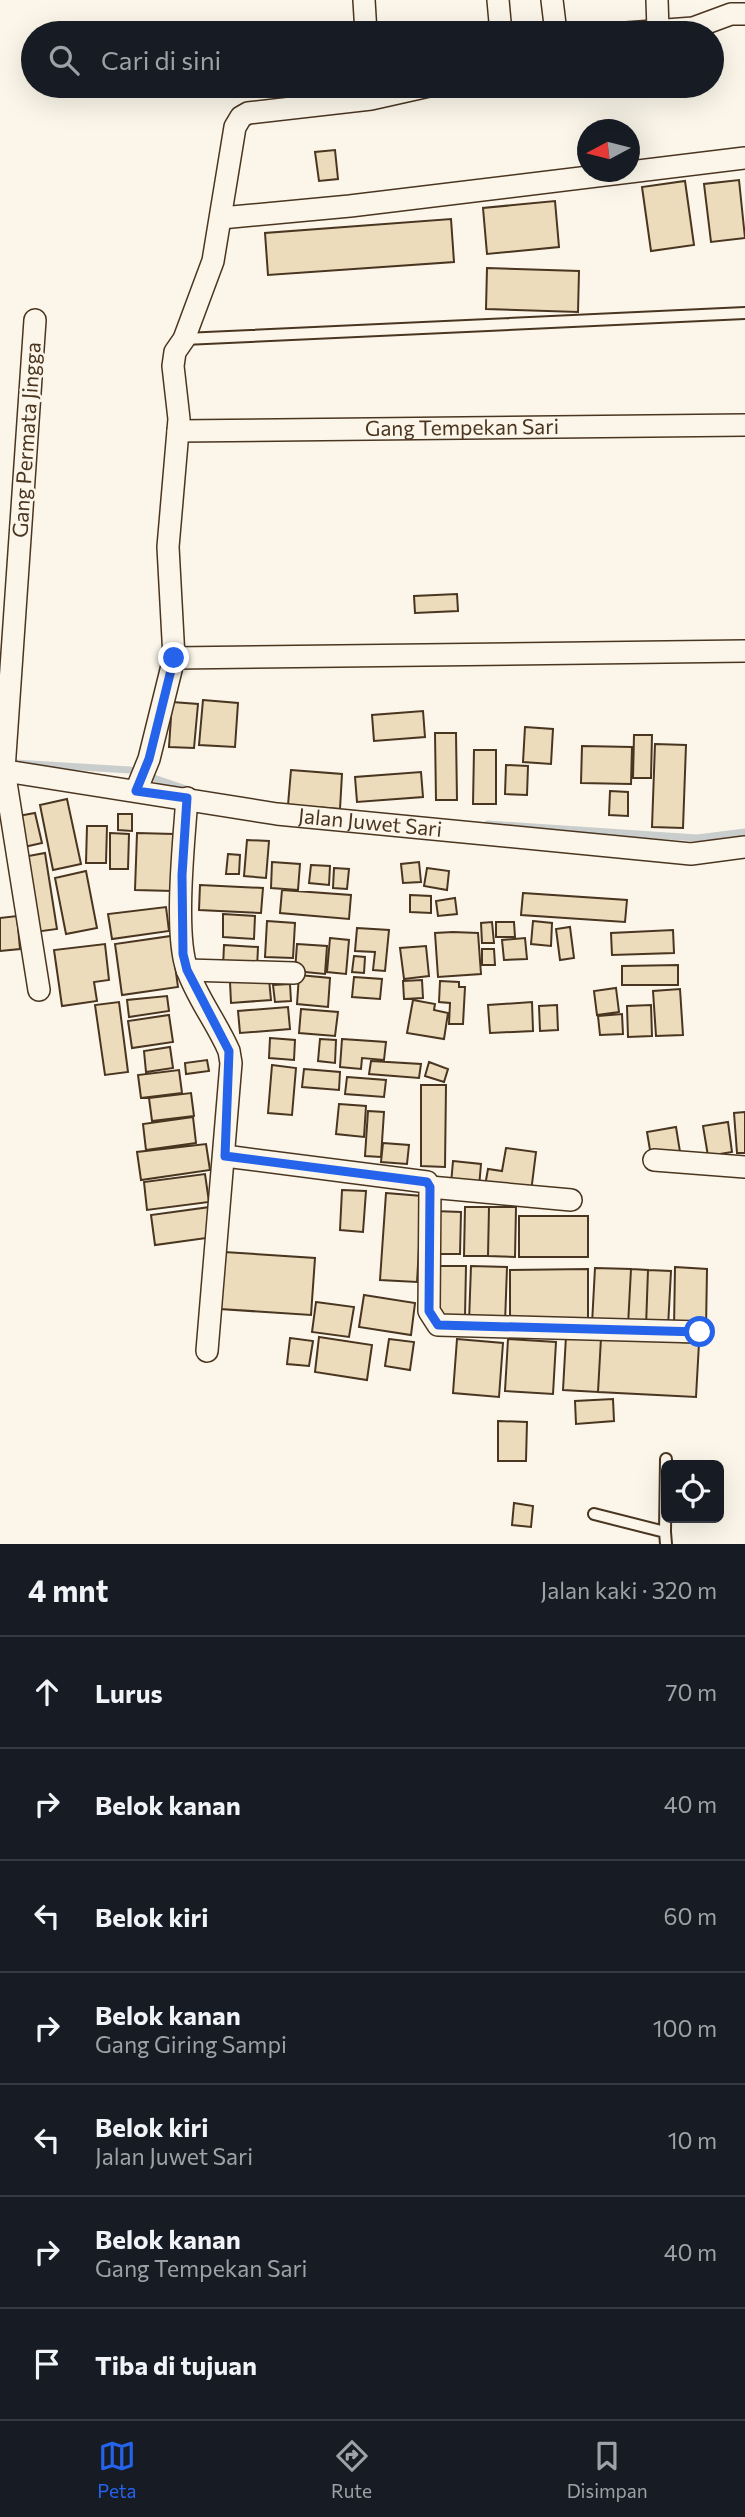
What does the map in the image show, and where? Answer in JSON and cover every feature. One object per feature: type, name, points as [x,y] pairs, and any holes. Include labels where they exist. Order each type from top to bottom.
[{"type":"street","points":[[364,0],[365,21]]},
{"type":"street","points":[[498,0],[500,21]]},
{"type":"street","points":[[552,0],[555,21]]},
{"type":"street","points":[[657,0],[658,21]]},
{"type":"street","points":[[709,21],[737,9]]},
{"type":"street","points":[[142,776],[174,658],[168,547],[178,431],[173,366],[175,352],[184,339],[213,261],[232,139],[241,117],[248,113],[336,98]]},
{"type":"street","points":[[221,218],[350,206],[745,158]]},
{"type":"street","name":"Gang Permata Jingga","points":[[35,320],[4,765],[38,990]]},
{"type":"street","name":"Gang Tempekan Sari","points":[[178,431],[745,425]]},
{"type":"street","points":[[174,658],[745,651]]},
{"type":"street","name":"Jalan Juwet Sari","points":[[4,765],[142,776],[187,798],[277,814],[691,854],[745,847]]},
{"type":"street","points":[[187,798],[182,875],[183,954],[187,970],[229,1051],[225,1156],[207,1351]]},
{"type":"street","points":[[187,970],[294,973]]},
{"type":"street","points":[[225,1156],[423,1179],[430,1187],[429,1311],[438,1325],[700,1332]]},
{"type":"street","points":[[654,1160],[745,1167]]},
{"type":"street","points":[[430,1187],[571,1200]]},
{"type":"lane","points":[[184,339],[745,313]]},
{"type":"lane","points":[[666,1459],[666,1544]]},
{"type":"lane","points":[[594,1514],[665,1532]]},
{"type":"building","points":[[335,150],[338,179],[319,181],[315,152]]},
{"type":"building","points":[[739,180],[745,238],[711,242],[704,184]]},
{"type":"building","points":[[685,181],[694,245],[651,251],[642,187]]},
{"type":"building","points":[[555,201],[559,247],[487,254],[483,208]]},
{"type":"building","points":[[451,219],[454,262],[268,275],[265,233]]},
{"type":"building","points":[[487,268],[579,271],[578,312],[486,309]]},
{"type":"building","points":[[457,594],[458,611],[415,613],[414,596]]},
{"type":"building","points":[[203,700],[238,703],[235,747],[199,745]]},
{"type":"building","points":[[172,702],[198,704],[194,748],[169,747]]},
{"type":"building","points":[[423,711],[425,737],[374,741],[372,715]]},
{"type":"building","points":[[525,727],[553,729],[551,764],[523,762]]},
{"type":"building","points":[[435,733],[456,733],[457,800],[436,800]]},
{"type":"building","points":[[634,735],[652,735],[651,778],[633,778]]},
{"type":"building","points":[[655,744],[686,745],[683,828],[652,827]]},
{"type":"building","points":[[582,746],[632,747],[631,784],[581,783]]},
{"type":"building","points":[[474,750],[496,750],[496,804],[473,804]]},
{"type":"building","points":[[506,765],[528,766],[527,795],[505,794]]},
{"type":"building","points":[[291,770],[342,774],[340,809],[288,805]]},
{"type":"building","points":[[421,772],[423,797],[357,802],[355,777]]},
{"type":"building","points":[[610,791],[628,792],[628,816],[609,815]]},
{"type":"building","points":[[67,799],[81,864],[53,870],[40,805]]},
{"type":"building","points":[[35,813],[42,843],[24,847],[18,816]]},
{"type":"building","points":[[118,814],[132,814],[132,831],[118,830]]},
{"type":"building","points":[[87,826],[107,826],[106,863],[86,863]]},
{"type":"building","points":[[110,833],[129,834],[128,869],[110,869]]},
{"type":"building","points":[[137,833],[174,834],[173,891],[135,890]]},
{"type":"building","points":[[247,840],[269,841],[266,878],[244,876]]},
{"type":"building","points":[[45,853],[57,929],[35,932],[23,857]]},
{"type":"building","points":[[228,854],[240,855],[239,874],[226,874]]},
{"type":"building","points":[[272,862],[300,864],[298,890],[271,888]]},
{"type":"building","points":[[419,862],[421,882],[403,883],[401,864]]},
{"type":"building","points":[[311,865],[330,866],[329,885],[309,883]]},
{"type":"building","points":[[334,868],[349,869],[347,889],[333,888]]},
{"type":"building","points":[[427,868],[449,871],[447,890],[424,886]]},
{"type":"building","points":[[86,871],[97,928],[66,934],[55,878]]},
{"type":"building","points":[[200,885],[263,888],[261,913],[199,910]]},
{"type":"building","points":[[282,890],[351,895],[349,919],[280,913]]},
{"type":"building","points":[[523,893],[627,900],[625,922],[521,915]]},
{"type":"building","points":[[410,895],[431,896],[431,913],[410,912]]},
{"type":"building","points":[[455,898],[457,914],[438,916],[436,901]]},
{"type":"building","points":[[166,907],[169,931],[112,939],[108,914]]},
{"type":"building","points":[[223,914],[255,916],[254,939],[223,937]]},
{"type":"building","points":[[17,916],[20,949],[0,951],[0,918]]},
{"type":"building","points":[[267,921],[295,923],[293,958],[265,957]]},
{"type":"building","points":[[533,921],[552,923],[551,946],[531,944]]},
{"type":"building","points":[[492,922],[494,943],[482,943],[481,923]]},
{"type":"building","points":[[496,922],[514,922],[515,937],[496,937]]},
{"type":"building","points":[[570,927],[574,958],[560,960],[556,929]]},
{"type":"building","points":[[357,928],[389,930],[385,971],[373,970],[375,952],[355,951]]},
{"type":"building","points":[[673,930],[674,953],[612,955],[611,933]]},
{"type":"building","points":[[435,933],[478,933],[481,974],[438,977]]},
{"type":"building","points":[[171,936],[178,987],[122,995],[115,944]]},
{"type":"building","points":[[330,938],[349,940],[346,974],[327,972]]},
{"type":"building","points":[[525,938],[527,959],[504,960],[502,940]]},
{"type":"building","points":[[105,944],[109,980],[94,982],[97,1001],[62,1006],[54,950]]},
{"type":"building","points":[[297,944],[327,946],[325,974],[295,971]]},
{"type":"building","points":[[224,945],[258,947],[257,969],[223,967]]},
{"type":"building","points":[[426,946],[429,976],[404,979],[400,948]]},
{"type":"building","points":[[482,949],[494,949],[495,965],[482,965]]},
{"type":"building","points":[[354,956],[365,957],[364,973],[352,972]]},
{"type":"building","points":[[678,965],[678,985],[622,985],[622,966]]},
{"type":"building","points":[[299,975],[330,978],[328,1007],[297,1004]]},
{"type":"building","points":[[354,977],[382,979],[380,999],[352,997]]},
{"type":"building","points":[[269,979],[271,1000],[231,1003],[230,982]]},
{"type":"building","points":[[422,980],[423,998],[404,999],[403,981]]},
{"type":"building","points":[[440,981],[459,982],[459,987],[465,987],[463,1024],[449,1024],[450,1003],[439,1002]]},
{"type":"building","points":[[290,984],[291,1001],[275,1002],[273,985]]},
{"type":"building","points":[[616,988],[619,1012],[597,1015],[594,991]]},
{"type":"building","points":[[680,989],[683,1035],[656,1036],[653,991]]},
{"type":"building","points":[[167,996],[169,1011],[129,1017],[127,1000]]},
{"type":"building","points":[[413,1000],[435,1004],[434,1010],[448,1013],[444,1039],[407,1033]]},
{"type":"building","points":[[119,1002],[128,1072],[105,1075],[95,1005]]},
{"type":"building","points":[[532,1002],[533,1031],[490,1033],[488,1005]]},
{"type":"building","points":[[557,1005],[558,1030],[540,1031],[539,1006]]},
{"type":"building","points":[[651,1005],[652,1036],[628,1037],[627,1006]]},
{"type":"building","points":[[288,1007],[290,1029],[240,1033],[238,1011]]},
{"type":"building","points":[[301,1009],[338,1012],[335,1036],[299,1033]]},
{"type":"building","points":[[622,1014],[623,1034],[600,1035],[598,1016]]},
{"type":"building","points":[[169,1015],[173,1042],[132,1048],[128,1021]]},
{"type":"building","points":[[270,1038],[295,1040],[294,1060],[269,1058]]},
{"type":"building","points":[[320,1039],[336,1040],[335,1063],[318,1061]]},
{"type":"building","points":[[342,1039],[386,1042],[384,1060],[362,1058],[361,1069],[340,1067]]},
{"type":"building","points":[[170,1047],[173,1068],[146,1072],[144,1051]]},
{"type":"building","points":[[207,1060],[209,1071],[186,1074],[185,1063]]},
{"type":"building","points":[[371,1061],[421,1064],[419,1078],[369,1074]]},
{"type":"building","points":[[429,1062],[448,1069],[444,1082],[425,1076]]},
{"type":"building","points":[[272,1065],[296,1068],[292,1115],[268,1113]]},
{"type":"building","points":[[304,1069],[340,1072],[339,1090],[302,1087]]},
{"type":"building","points":[[179,1070],[182,1093],[141,1098],[138,1075]]},
{"type":"building","points":[[347,1077],[386,1080],[384,1097],[345,1094]]},
{"type":"building","points":[[421,1085],[446,1085],[445,1167],[421,1166]]},
{"type":"building","points":[[191,1093],[194,1116],[152,1121],[149,1098]]},
{"type":"building","points":[[339,1104],[366,1106],[364,1137],[336,1134]]},
{"type":"building","points":[[368,1111],[384,1112],[381,1157],[365,1156]]},
{"type":"building","points":[[745,1112],[745,1153],[737,1153],[734,1113]]},
{"type":"building","points":[[193,1117],[196,1143],[146,1150],[143,1124]]},
{"type":"building","points":[[728,1122],[732,1152],[708,1156],[703,1126]]},
{"type":"building","points":[[676,1127],[680,1152],[651,1156],[647,1132]]},
{"type":"building","points":[[383,1143],[409,1145],[407,1164],[381,1162]]},
{"type":"building","points":[[206,1144],[210,1170],[141,1180],[137,1152]]},
{"type":"building","points":[[506,1148],[536,1152],[531,1192],[485,1186],[488,1169],[502,1171]]},
{"type":"building","points":[[453,1161],[481,1164],[479,1187],[451,1184]]},
{"type":"building","points":[[205,1174],[209,1202],[147,1210],[144,1182]]},
{"type":"building","points":[[342,1190],[366,1191],[363,1232],[340,1230]]},
{"type":"building","points":[[386,1193],[422,1196],[417,1282],[380,1280]]},
{"type":"building","points":[[210,1207],[214,1237],[155,1245],[151,1215]]},
{"type":"building","points":[[465,1207],[489,1207],[488,1256],[464,1256]]},
{"type":"building","points":[[489,1207],[516,1207],[515,1257],[488,1256]]},
{"type":"building","points":[[434,1211],[461,1212],[460,1254],[434,1254]]},
{"type":"building","points":[[519,1216],[588,1216],[588,1257],[519,1257]]},
{"type":"building","points":[[224,1252],[315,1258],[311,1315],[220,1309]]},
{"type":"building","points":[[433,1266],[466,1266],[465,1317],[433,1316]]},
{"type":"building","points":[[471,1266],[507,1267],[505,1323],[469,1322]]},
{"type":"building","points":[[675,1267],[707,1269],[706,1329],[674,1328]]},
{"type":"building","points":[[595,1268],[631,1269],[628,1326],[592,1324]]},
{"type":"building","points":[[588,1269],[588,1325],[510,1325],[510,1270]]},
{"type":"building","points":[[631,1269],[648,1270],[646,1327],[628,1326]]},
{"type":"building","points":[[648,1270],[671,1271],[668,1327],[646,1327]]},
{"type":"building","points":[[364,1295],[415,1303],[411,1335],[359,1327]]},
{"type":"building","points":[[316,1302],[354,1307],[349,1337],[312,1332]]},
{"type":"building","points":[[566,1336],[601,1338],[598,1392],[563,1390]]},
{"type":"building","points":[[319,1337],[372,1345],[367,1380],[315,1372]]},
{"type":"building","points":[[290,1338],[313,1341],[309,1366],[287,1364]]},
{"type":"building","points":[[601,1338],[699,1343],[696,1397],[598,1392]]},
{"type":"building","points":[[389,1339],[414,1342],[410,1370],[385,1366]]},
{"type":"building","points":[[457,1339],[503,1343],[499,1397],[453,1393]]},
{"type":"building","points":[[508,1339],[556,1342],[553,1394],[505,1391]]},
{"type":"building","points":[[613,1399],[614,1421],[576,1424],[575,1401]]},
{"type":"building","points":[[498,1421],[527,1422],[526,1461],[498,1461]]},
{"type":"building","points":[[514,1503],[533,1506],[531,1527],[512,1525]]},
{"type":"waterway","points":[[15,763],[130,770],[192,791]]},
{"type":"waterway","points":[[488,824],[697,838],[745,832]]},
{"type":"route","points":[[174,658],[149,759],[136,791],[187,798],[182,875],[183,954],[187,970],[229,1051],[231,1063],[225,1156],[423,1179],[427,1182],[430,1187],[429,1311],[431,1318],[438,1325],[700,1332]]}]
